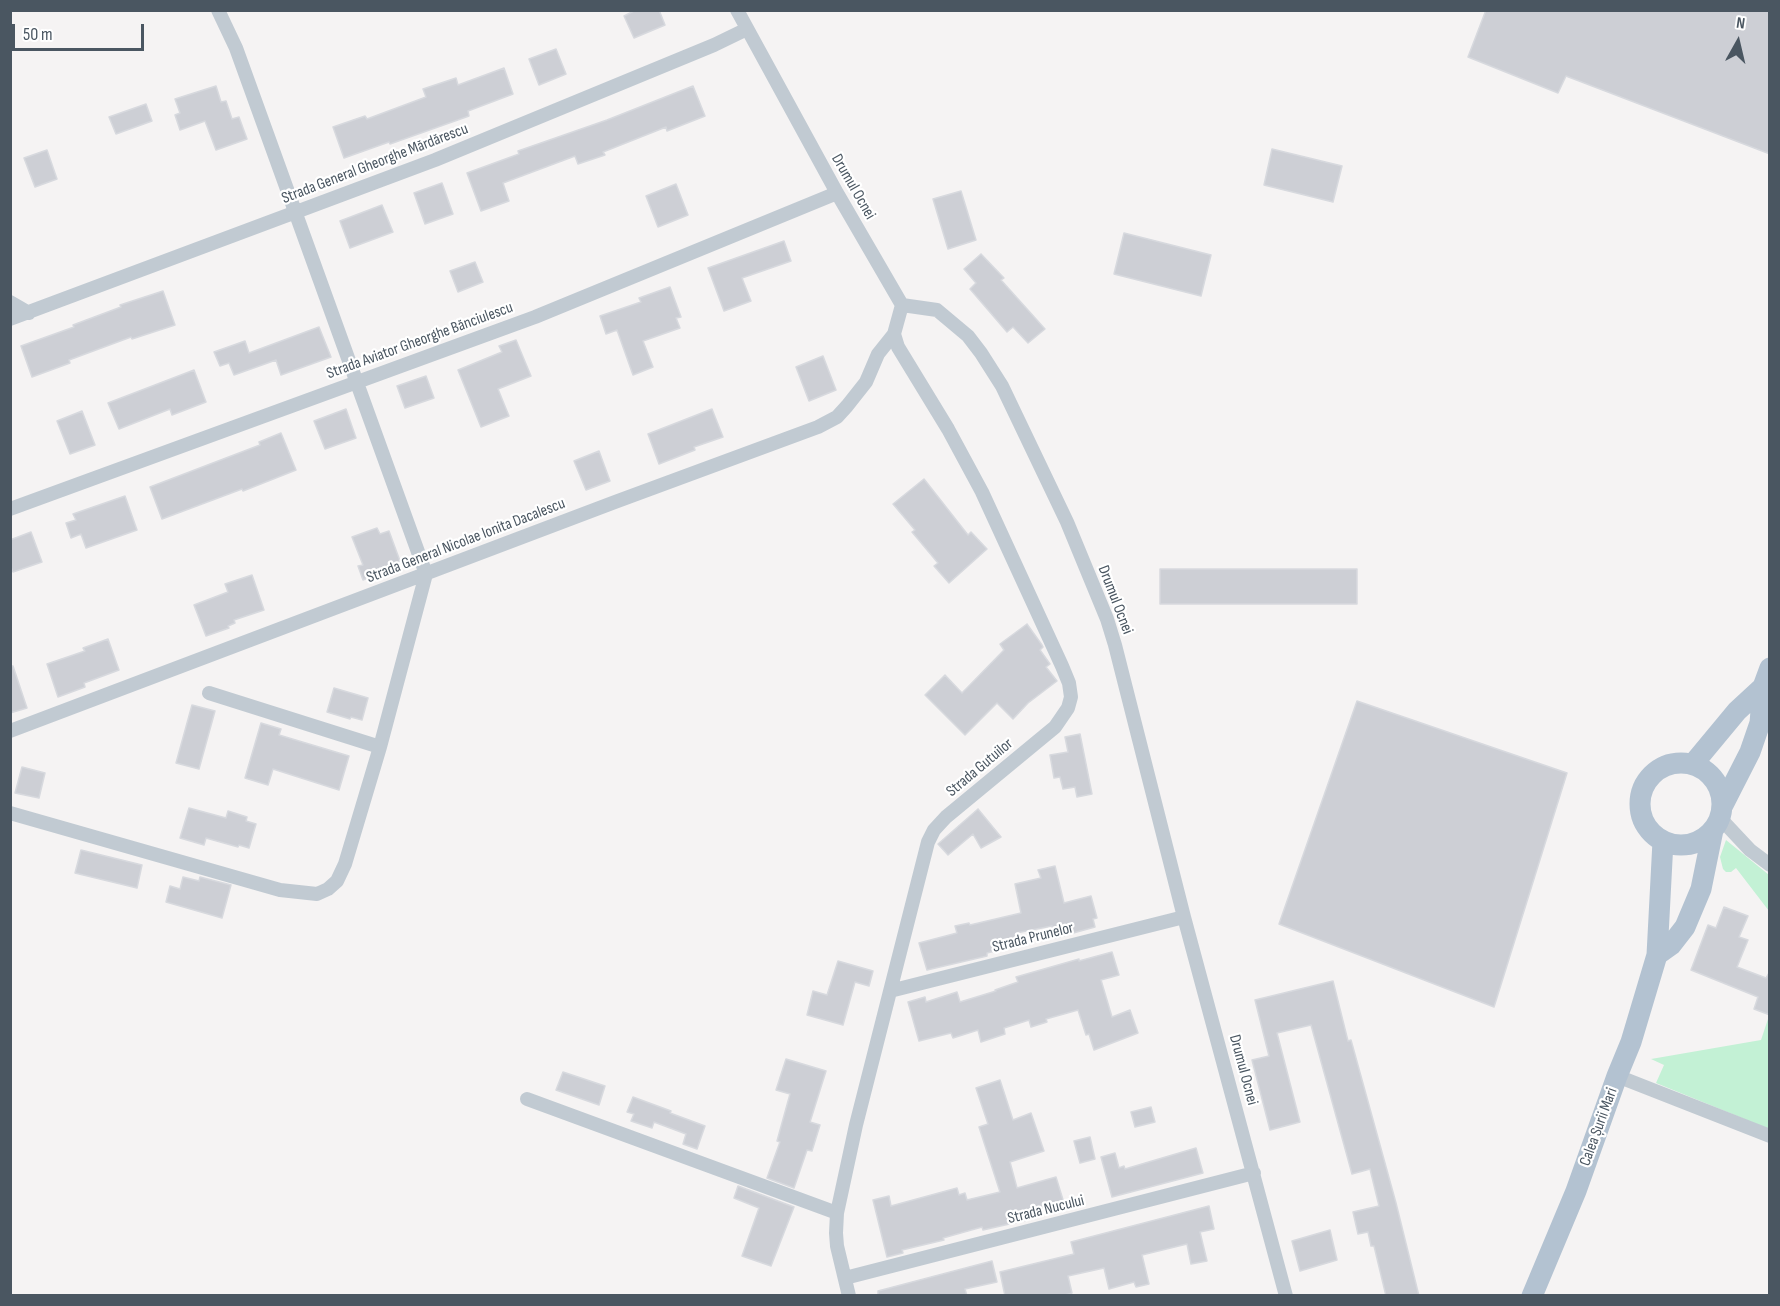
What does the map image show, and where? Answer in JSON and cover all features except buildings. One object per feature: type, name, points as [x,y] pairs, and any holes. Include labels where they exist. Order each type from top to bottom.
[{"type":"main road","points":[[1693,764],[1766,677]]},
{"type":"main road","points":[[1657,955],[1671,945],[1685,927],[1695,906],[1708,866],[1719,818],[1721,791],[1715,779],[1705,770],[1693,764],[1679,762],[1666,765],[1654,772],[1645,783],[1640,796],[1640,809],[1644,823],[1652,834],[1677,845],[1690,844],[1703,839],[1719,818],[1750,752],[1760,723],[1766,677]]},
{"type":"main road","name":"Calea Șurii Mari","points":[[1532,1296],[1576,1191],[1617,1076],[1632,1042],[1657,955],[1664,841]]},
{"type":"street","points":[[10,813],[280,890],[317,894],[328,889],[337,880],[345,864],[380,747],[426,574],[236,48],[218,10]]},
{"type":"street","name":"Drumul Ocnei","points":[[737,10],[837,193],[902,305],[937,310],[968,336],[1002,386],[1068,522],[1115,645],[1184,917],[1286,1296]]},
{"type":"street","name":"Strada General Gheorghe Mărdărescu","points":[[10,320],[446,156],[714,45],[747,29]]},
{"type":"street","name":"Strada Aviator Gheorghe Bănciulescu","points":[[10,509],[535,317],[837,193]]},
{"type":"street","points":[[10,302],[29,314]]},
{"type":"street","points":[[894,334],[902,305]]},
{"type":"street","name":"Strada General Nicolae Ionita Dacalescu","points":[[10,731],[818,427],[837,417],[847,406],[866,382],[878,354],[894,334]]},
{"type":"street","name":"Strada Gutuilor","points":[[848,1294],[836,1233],[837,1213],[856,1125],[923,857],[934,830],[1055,727],[1068,708],[1071,697],[1070,684],[982,492],[948,429],[898,347],[894,334]]},
{"type":"street","points":[[209,693],[380,747]]},
{"type":"street","points":[[1719,818],[1750,850],[1770,866]]},
{"type":"street","name":"Strada Prunelor","points":[[890,991],[1184,917]]},
{"type":"street","points":[[1617,1076],[1770,1136]]},
{"type":"street","points":[[527,1099],[837,1213]]},
{"type":"street","name":"Strada Nucului","points":[[845,1278],[1254,1173]]},
{"type":"green space","points":[[1726,840],[1769,875],[1769,911],[1736,868],[1731,872],[1723,869],[1720,857]]},
{"type":"green space","points":[[1769,1016],[1769,1129],[1656,1083],[1664,1065],[1651,1059],[1761,1040]]}]
